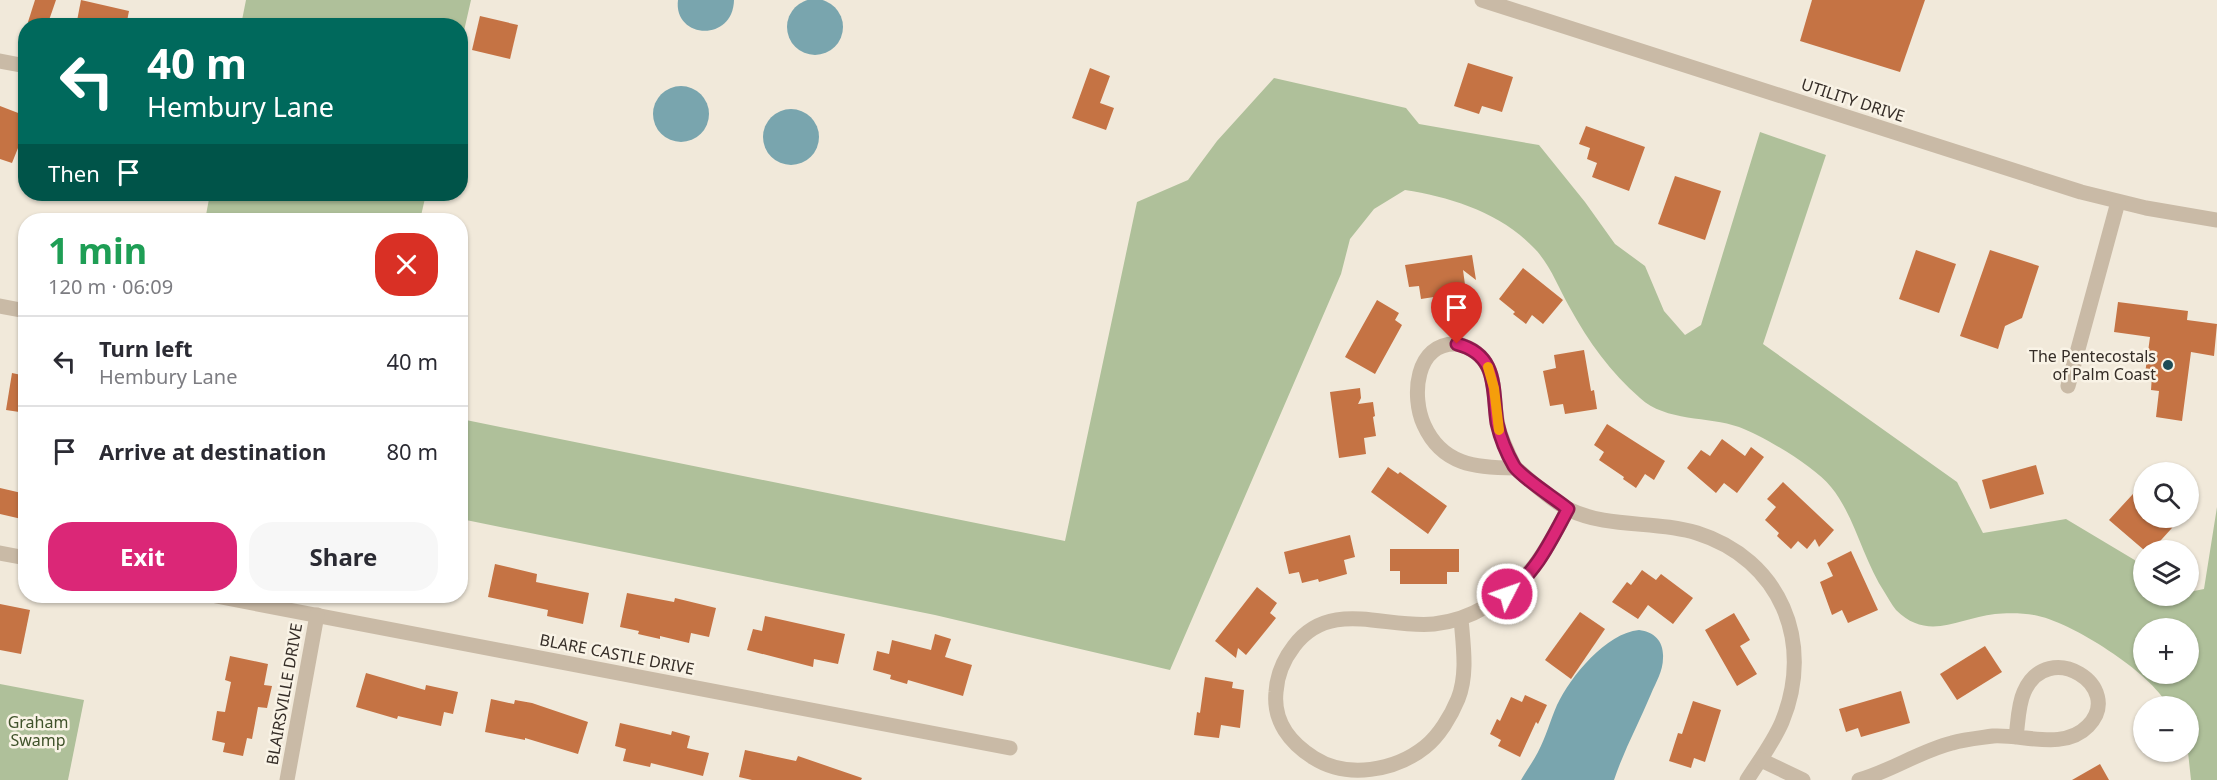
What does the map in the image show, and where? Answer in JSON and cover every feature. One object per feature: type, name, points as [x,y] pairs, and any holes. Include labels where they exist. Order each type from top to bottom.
[{"type":"street","name":"UTILITY DRIVE","points":[[1482,0],[2081,192],[2118,202],[2217,220]]},
{"type":"street","points":[[0,61],[18,64]]},
{"type":"street","points":[[2068,386],[2118,202]]},
{"type":"street","points":[[0,306],[18,309]]},
{"type":"street","points":[[1515,468],[1464,464],[1440,448],[1429,435],[1418,408],[1416,388],[1419,371],[1434,351],[1444,346],[1457,344],[1468,347],[1486,362],[1494,388],[1497,424],[1515,468],[1568,509],[1596,518],[1675,527],[1698,533],[1723,543],[1743,556],[1760,573],[1784,607],[1791,624],[1795,661],[1790,701],[1782,722],[1747,780]]},
{"type":"street","points":[[1461,618],[1464,673],[1458,699],[1437,735],[1425,747],[1410,756],[1379,768],[1350,770],[1333,766],[1301,749],[1280,723],[1275,708],[1279,674],[1290,651],[1312,628],[1328,621],[1344,618],[1415,625],[1435,624],[1461,618],[1486,607],[1520,584],[1547,549],[1568,509]]},
{"type":"street","points":[[0,553],[18,556]]},
{"type":"street","name":"BLARE CASTLE DRIVE","points":[[253,603],[1010,748]]},
{"type":"street","name":"BLAIRSVILLE DRIVE","points":[[286,780],[317,615]]},
{"type":"street","points":[[1859,780],[1880,774],[1951,743],[1994,736],[2016,737],[2067,739],[2083,731],[2095,719],[2100,705],[2096,690],[2082,675],[2066,668],[2047,668],[2034,676],[2023,694],[2016,737]]},
{"type":"street","points":[[1761,760],[1803,780]]},
{"type":"green space","points":[[246,0],[471,0],[467,18],[242,18]]},
{"type":"green space","points":[[1274,78],[1406,108],[1419,124],[1539,145],[1615,244],[1645,266],[1664,311],[1685,335],[1701,325],[1760,132],[1826,155],[1763,344],[1957,482],[1983,533],[2066,519],[2133,559],[2133,606],[2199,606],[2199,590],[2204,589],[2217,507],[2217,780],[2191,780],[2189,762],[2199,762],[2199,696],[2161,696],[2150,684],[2199,684],[2199,618],[2133,618],[2133,668],[2108,650],[2068,627],[2034,615],[1995,614],[1932,626],[1920,625],[1908,620],[1896,610],[1877,580],[1839,499],[1831,487],[1813,470],[1788,453],[1739,427],[1675,415],[1650,406],[1619,378],[1601,356],[1577,320],[1545,261],[1521,236],[1491,216],[1474,208],[1440,197],[1405,190],[1374,209],[1350,239],[1341,274],[1170,670],[935,615],[468,520],[468,420],[1065,541],[1137,202],[1188,180],[1217,141]]},
{"type":"green space","points":[[209,201],[424,201],[422,213],[206,213]]},
{"type":"green space","name":"Graham Swamp","points":[[0,684],[84,700],[68,780],[0,780]]},
{"type":"water","points":[[815,-1],[826,1],[835,7],[841,16],[843,27],[841,38],[835,47],[826,53],[815,55],[804,53],[795,47],[789,38],[787,27],[789,16],[795,7],[804,1]]},
{"type":"water","points":[[678,0],[734,0],[731,14],[724,24],[704,31],[684,22],[679,13]]},
{"type":"water","points":[[681,86],[692,88],[701,94],[707,103],[709,114],[707,125],[701,134],[692,140],[681,142],[670,140],[661,134],[655,125],[653,114],[655,103],[661,94],[670,88]]},
{"type":"water","points":[[791,109],[802,111],[811,117],[817,126],[819,137],[817,148],[811,157],[802,163],[791,165],[780,163],[771,157],[765,148],[763,137],[765,126],[771,117],[780,111]]},
{"type":"water","points":[[1639,630],[1650,633],[1660,643],[1663,663],[1614,780],[1521,780],[1541,746],[1557,705],[1580,669],[1602,647],[1614,639]]},
{"type":"building","points":[[35,0],[56,0],[50,18],[29,18]]},
{"type":"building","points":[[81,0],[129,11],[128,18],[78,18]]},
{"type":"building","points":[[1812,0],[1925,0],[1900,72],[1800,41]]},
{"type":"building","points":[[480,16],[518,25],[510,59],[472,50]]},
{"type":"building","points":[[1468,63],[1513,77],[1502,112],[1482,106],[1479,114],[1454,106]]},
{"type":"building","points":[[1090,68],[1110,76],[1100,103],[1114,108],[1106,130],[1072,118]]},
{"type":"building","points":[[0,106],[18,113],[18,148],[12,163],[0,159]]},
{"type":"building","points":[[1586,126],[1645,147],[1629,191],[1592,177],[1597,163],[1587,159],[1590,148],[1579,144]]},
{"type":"building","points":[[1675,176],[1721,191],[1705,240],[1658,224]]},
{"type":"building","points":[[1916,250],[1956,264],[1939,313],[1899,299]]},
{"type":"building","points":[[1990,250],[2039,266],[2022,318],[2005,326],[1998,349],[1960,336]]},
{"type":"building","points":[[1472,255],[1476,280],[1463,270],[1466,292],[1421,299],[1419,286],[1409,287],[1405,265]]},
{"type":"building","points":[[1523,268],[1563,300],[1543,324],[1532,315],[1526,324],[1499,299]]},
{"type":"building","points":[[1377,300],[1399,313],[1395,320],[1402,325],[1375,374],[1345,357]]},
{"type":"building","name":"The Pentecostals of Palm Coast","points":[[2118,302],[2188,311],[2187,320],[2217,324],[2214,356],[2191,352],[2182,421],[2156,417],[2159,391],[2151,390],[2152,375],[2145,374],[2150,337],[2114,332]]},
{"type":"building","points":[[1584,350],[1591,391],[1594,390],[1597,409],[1565,414],[1563,404],[1550,406],[1543,371],[1556,368],[1554,355]]},
{"type":"building","points":[[12,373],[18,374],[18,412],[6,410]]},
{"type":"building","points":[[1360,388],[1361,398],[1358,404],[1373,402],[1376,436],[1364,438],[1366,454],[1339,458],[1330,392]]},
{"type":"building","points":[[1607,424],[1665,461],[1654,480],[1645,474],[1636,488],[1599,460],[1604,452],[1594,445]]},
{"type":"building","points":[[1722,439],[1745,456],[1751,447],[1764,457],[1737,493],[1724,483],[1716,493],[1687,468],[1701,450],[1710,456]]},
{"type":"building","points":[[2036,465],[2044,494],[1990,509],[1982,480]]},
{"type":"building","points":[[1388,467],[1398,474],[1400,472],[1447,506],[1428,534],[1371,492]]},
{"type":"building","points":[[1783,482],[1834,530],[1819,547],[1815,539],[1807,549],[1798,541],[1791,549],[1765,520],[1776,507],[1767,499]]},
{"type":"building","points":[[0,488],[18,492],[18,518],[0,514]]},
{"type":"building","points":[[2133,494],[2133,528],[2172,528],[2161,540],[2133,541],[2109,520]]},
{"type":"building","points":[[1350,535],[1355,557],[1344,560],[1347,574],[1319,582],[1318,579],[1302,583],[1299,572],[1289,574],[1284,552]]},
{"type":"building","points":[[1390,549],[1459,549],[1459,572],[1447,572],[1447,584],[1400,584],[1400,571],[1390,571]]},
{"type":"building","points":[[1851,551],[1878,610],[1848,623],[1842,610],[1832,615],[1820,582],[1833,576],[1827,563]]},
{"type":"building","points":[[495,564],[537,574],[536,582],[589,593],[583,624],[547,616],[548,610],[488,597]]},
{"type":"building","points":[[1642,570],[1656,580],[1661,574],[1693,598],[1673,624],[1648,605],[1638,619],[1612,602],[1627,582],[1631,585]]},
{"type":"building","points":[[1257,587],[1277,603],[1270,613],[1276,618],[1246,655],[1238,648],[1236,658],[1215,641]]},
{"type":"building","points":[[627,593],[674,602],[675,598],[716,608],[709,637],[691,633],[689,643],[660,636],[660,639],[638,634],[639,631],[620,627]]},
{"type":"building","points":[[0,604],[30,610],[21,654],[0,650]]},
{"type":"building","points":[[1580,612],[1605,629],[1571,679],[1545,660]]},
{"type":"building","points":[[1734,613],[1750,640],[1740,646],[1757,674],[1737,686],[1705,630]]},
{"type":"building","points":[[765,616],[845,634],[838,664],[814,659],[813,667],[747,650],[753,629],[762,631]]},
{"type":"building","points":[[935,634],[951,639],[945,657],[972,665],[963,696],[908,680],[907,684],[890,679],[891,675],[873,670],[877,651],[889,654],[892,640],[931,650]]},
{"type":"building","points":[[1985,646],[2002,672],[1957,700],[1940,674]]},
{"type":"building","points":[[230,656],[268,664],[264,685],[272,686],[267,708],[258,707],[252,739],[247,738],[243,756],[223,752],[225,743],[212,740],[217,711],[225,712],[231,682],[225,680]]},
{"type":"building","points":[[366,673],[425,690],[426,685],[458,692],[453,714],[444,712],[441,726],[398,716],[397,719],[356,707]]},
{"type":"building","points":[[1205,677],[1233,682],[1232,688],[1244,690],[1240,728],[1221,725],[1219,738],[1194,735]]},
{"type":"building","points":[[1901,691],[1910,723],[1861,737],[1858,728],[1846,732],[1839,709]]},
{"type":"building","points":[[1525,695],[1547,705],[1538,724],[1536,722],[1520,757],[1498,746],[1501,740],[1490,734],[1497,719],[1500,721],[1511,697],[1522,702]]},
{"type":"building","points":[[491,699],[514,704],[515,700],[532,703],[588,722],[578,754],[525,738],[525,740],[485,732]]},
{"type":"building","points":[[1693,701],[1721,710],[1705,762],[1694,758],[1691,768],[1669,761],[1678,733],[1682,734]]},
{"type":"building","points":[[620,723],[671,735],[672,731],[690,736],[687,748],[709,753],[703,776],[651,763],[650,767],[623,761],[626,749],[615,746]]},
{"type":"building","points":[[745,750],[796,761],[798,756],[862,778],[861,780],[752,780],[739,777]]},
{"type":"building","points":[[2100,764],[2109,780],[2072,780]]},
{"type":"slow traffic","points":[[1488,367],[1494,388],[1499,430]]},
{"type":"place","name":"The Pentecostals of Palm Coast","points":[[2168,365]]},
{"type":"route","points":[[1457,344],[1468,347],[1486,362],[1494,388],[1497,424],[1515,468],[1568,509],[1547,549],[1530,574],[1507,594]]}]
